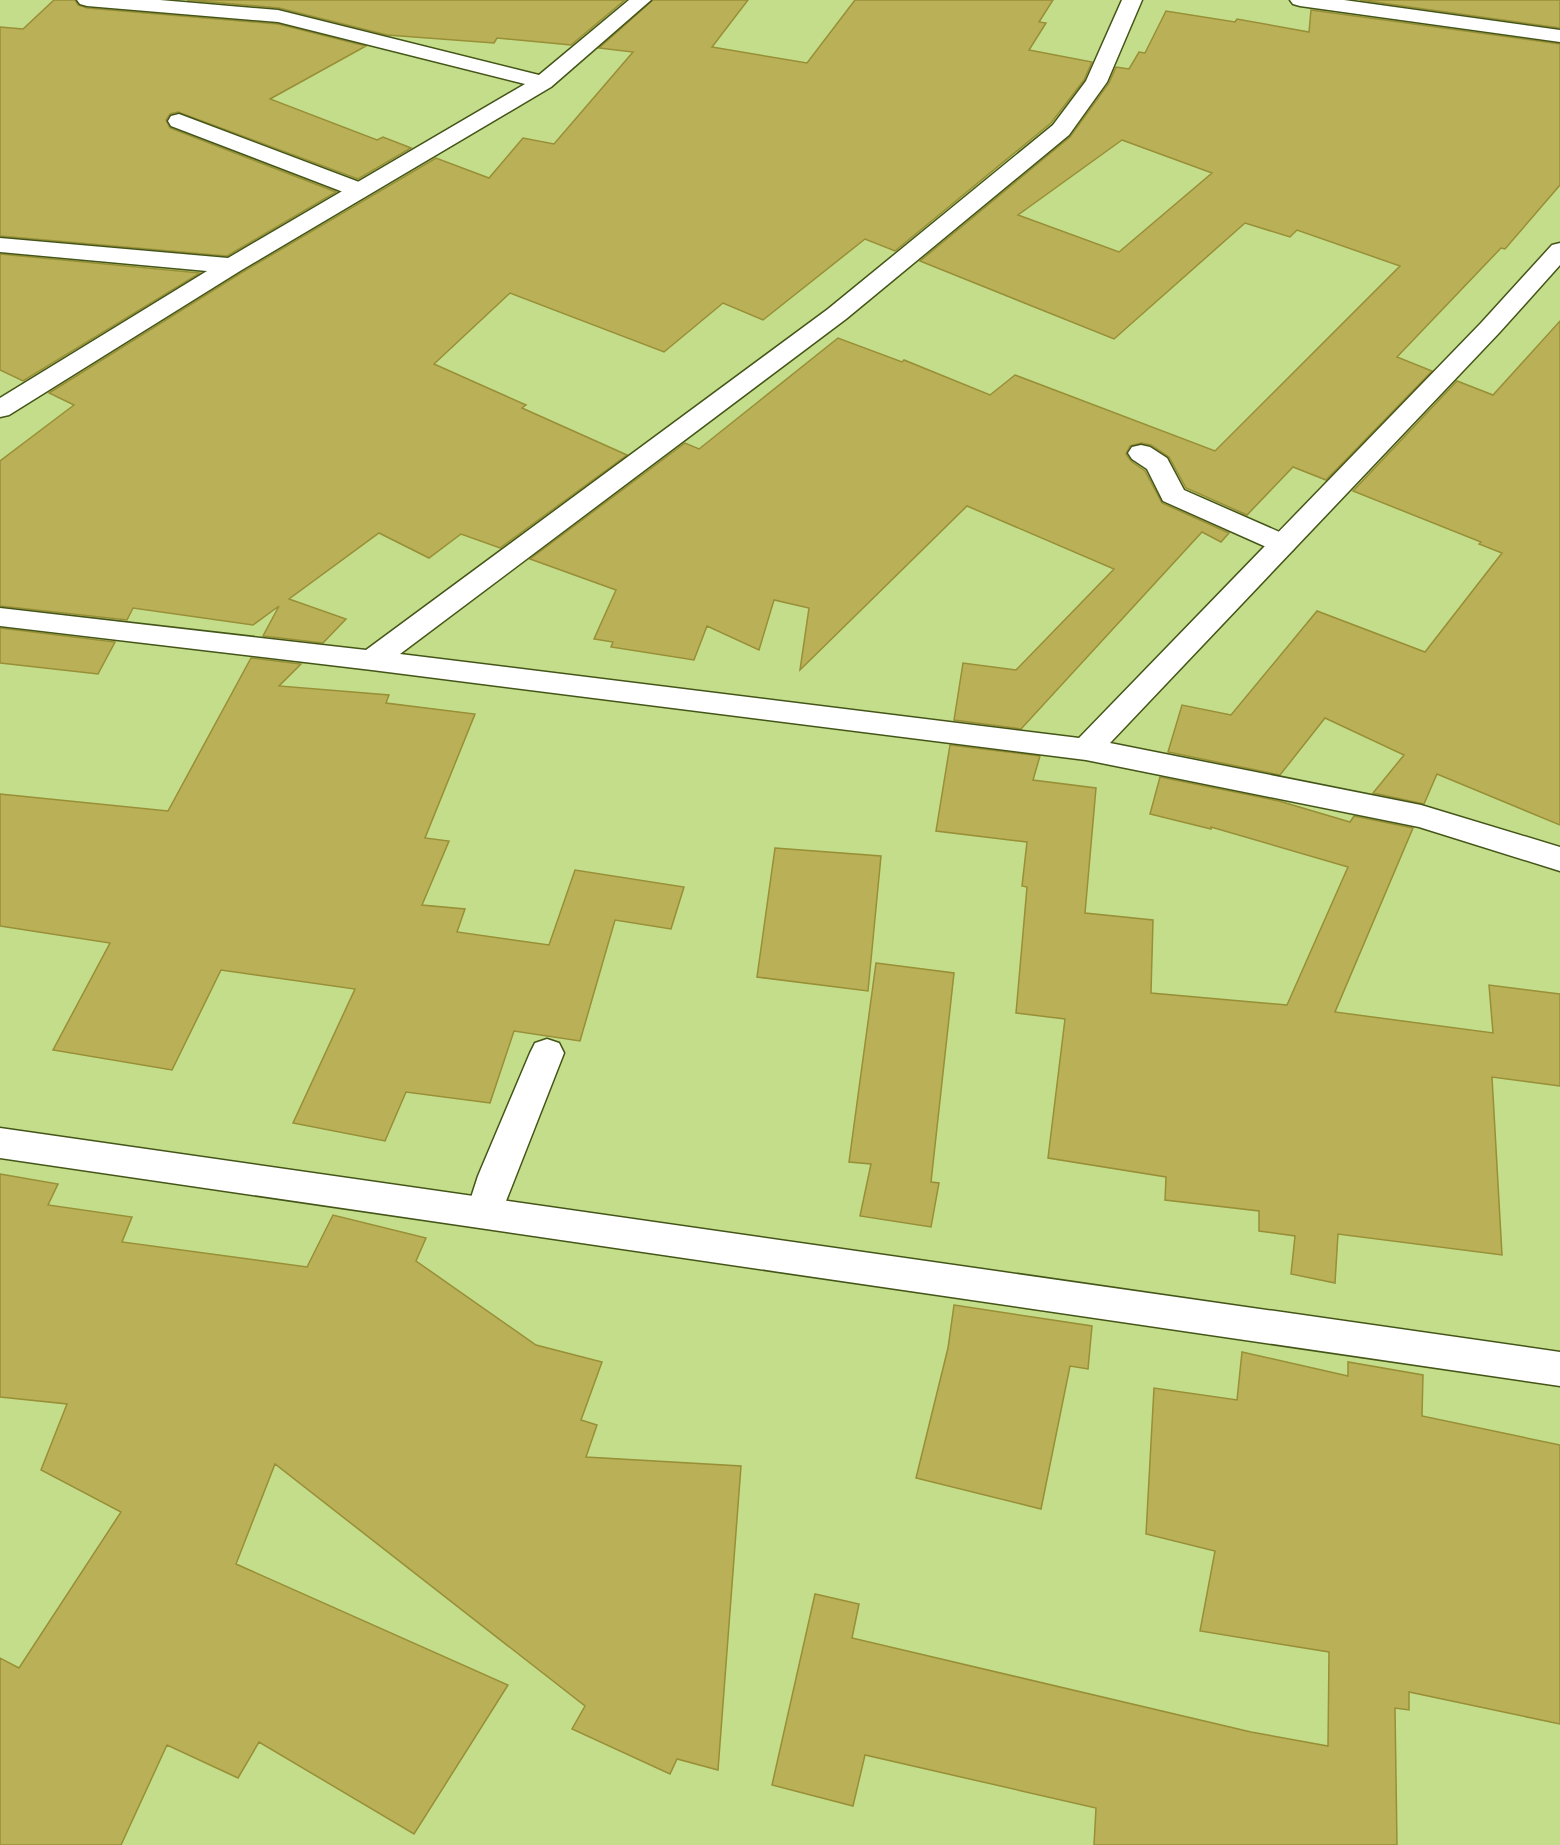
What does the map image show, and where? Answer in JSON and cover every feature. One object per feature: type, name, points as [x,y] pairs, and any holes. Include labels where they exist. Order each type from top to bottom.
[{"type":"street","points":[[87,0],[278,16],[543,82]]},
{"type":"street","points":[[0,409],[232,266],[543,82],[641,0]]},
{"type":"street","points":[[372,660],[837,314],[1061,130],[1096,82],[1132,0]]},
{"type":"street","points":[[1300,0],[1560,36]]},
{"type":"street","points":[[179,121],[359,190]]},
{"type":"street","points":[[0,245],[232,266]]},
{"type":"street","points":[[1086,749],[1490,328],[1560,249]]},
{"type":"street","points":[[1141,453],[1158,464],[1173,495],[1283,544]]},
{"type":"street","points":[[0,617],[372,660],[1086,749],[1421,816],[1560,859]]},
{"type":"street","points":[[484,1214],[496,1176],[547,1053]]},
{"type":"street","points":[[0,1143],[1560,1369]]},
{"type":"building","points":[[54,0],[75,0],[78,5],[87,8],[278,24],[366,46],[270,99],[377,140],[383,137],[411,148],[358,179],[178,112],[170,114],[166,120],[170,128],[336,192],[227,256],[0,236],[0,27],[23,29]]},
{"type":"building","points":[[187,0],[625,0],[571,45],[497,38],[494,43],[387,35],[279,8]]},
{"type":"building","points":[[653,0],[748,0],[712,47],[807,63],[855,0],[1053,0],[1039,22],[1046,23],[1029,50],[1092,62],[1084,80],[1051,123],[895,251],[865,239],[763,320],[723,303],[664,352],[510,293],[434,364],[526,405],[522,408],[627,455],[500,548],[461,534],[429,558],[379,533],[289,599],[346,619],[323,643],[263,636],[279,606],[253,625],[133,608],[127,620],[0,606],[0,461],[74,405],[49,393],[241,273],[436,158],[489,178],[523,138],[554,144],[633,52],[599,48]]},
{"type":"building","points":[[1360,0],[1560,0],[1560,28]]},
{"type":"building","points":[[1311,10],[1560,44],[1560,185],[1505,249],[1501,248],[1397,357],[1432,371],[1326,480],[1293,467],[1247,515],[1186,488],[1169,457],[1151,445],[1141,443],[1130,446],[1126,454],[1131,461],[1145,471],[1162,503],[1229,533],[1221,542],[1202,532],[1021,729],[954,720],[963,663],[1016,670],[1114,569],[967,506],[800,670],[809,608],[774,600],[759,650],[707,626],[694,660],[611,647],[613,642],[594,639],[616,590],[530,559],[685,443],[699,449],[838,338],[902,362],[904,360],[990,395],[1015,375],[1215,451],[1400,266],[1297,230],[1290,237],[1245,223],[1114,339],[920,261],[1070,137],[1109,83],[1116,67],[1129,69],[1139,52],[1145,53],[1166,11],[1235,22],[1237,19],[1309,32]],"holes":[[[1122,140],[1212,173],[1119,252],[1018,215]]]},
{"type":"building","points":[[0,254],[200,273],[23,381],[0,370]]},
{"type":"building","points":[[1560,321],[1560,825],[1437,774],[1424,804],[1373,793],[1404,755],[1325,718],[1280,775],[1168,752],[1182,705],[1231,715],[1317,611],[1425,652],[1502,553],[1479,544],[1481,542],[1353,491],[1457,381],[1493,395]]},
{"type":"building","points":[[0,628],[115,642],[98,674],[0,663]]},
{"type":"building","points":[[251,658],[301,664],[279,686],[389,695],[386,703],[475,714],[425,838],[449,841],[422,905],[465,909],[457,932],[549,945],[575,870],[684,887],[671,929],[615,920],[580,1041],[514,1031],[490,1103],[406,1092],[385,1141],[293,1123],[355,989],[221,970],[172,1070],[53,1050],[110,943],[0,926],[0,794],[168,811]]},
{"type":"building","points":[[950,745],[1040,756],[1033,780],[1096,788],[1085,913],[1153,920],[1151,993],[1287,1005],[1348,867],[1211,827],[1211,829],[1150,814],[1160,777],[1279,801],[1350,822],[1354,816],[1413,828],[1335,1012],[1493,1033],[1489,985],[1560,994],[1560,1086],[1492,1077],[1502,1255],[1338,1234],[1335,1283],[1291,1274],[1295,1236],[1259,1231],[1259,1211],[1165,1200],[1166,1177],[1048,1158],[1065,1019],[1016,1013],[1027,887],[1022,886],[1027,842],[936,831]]},
{"type":"building","points":[[775,848],[881,856],[868,991],[757,977]]},
{"type":"building","points":[[876,963],[954,973],[931,1182],[939,1183],[931,1227],[860,1216],[871,1164],[849,1162]]},
{"type":"building","points":[[0,1174],[58,1184],[48,1205],[132,1217],[122,1242],[307,1267],[333,1215],[426,1238],[416,1261],[536,1345],[602,1362],[581,1420],[597,1425],[586,1457],[741,1466],[718,1770],[677,1759],[670,1774],[572,1729],[585,1706],[275,1464],[236,1564],[508,1685],[414,1834],[259,1742],[238,1778],[167,1745],[121,1845],[0,1845],[0,1658],[19,1668],[121,1512],[41,1470],[67,1404],[0,1397]]},
{"type":"building","points":[[954,1305],[1092,1326],[1088,1369],[1070,1366],[1041,1509],[916,1478],[948,1348]]},
{"type":"building","points":[[1242,1352],[1348,1376],[1348,1362],[1423,1375],[1422,1416],[1560,1445],[1560,1724],[1409,1692],[1409,1710],[1395,1708],[1397,1845],[1094,1845],[1096,1808],[865,1755],[853,1806],[772,1785],[815,1594],[859,1604],[852,1638],[1251,1732],[1328,1746],[1329,1652],[1200,1631],[1215,1551],[1146,1534],[1154,1388],[1237,1400]]}]
